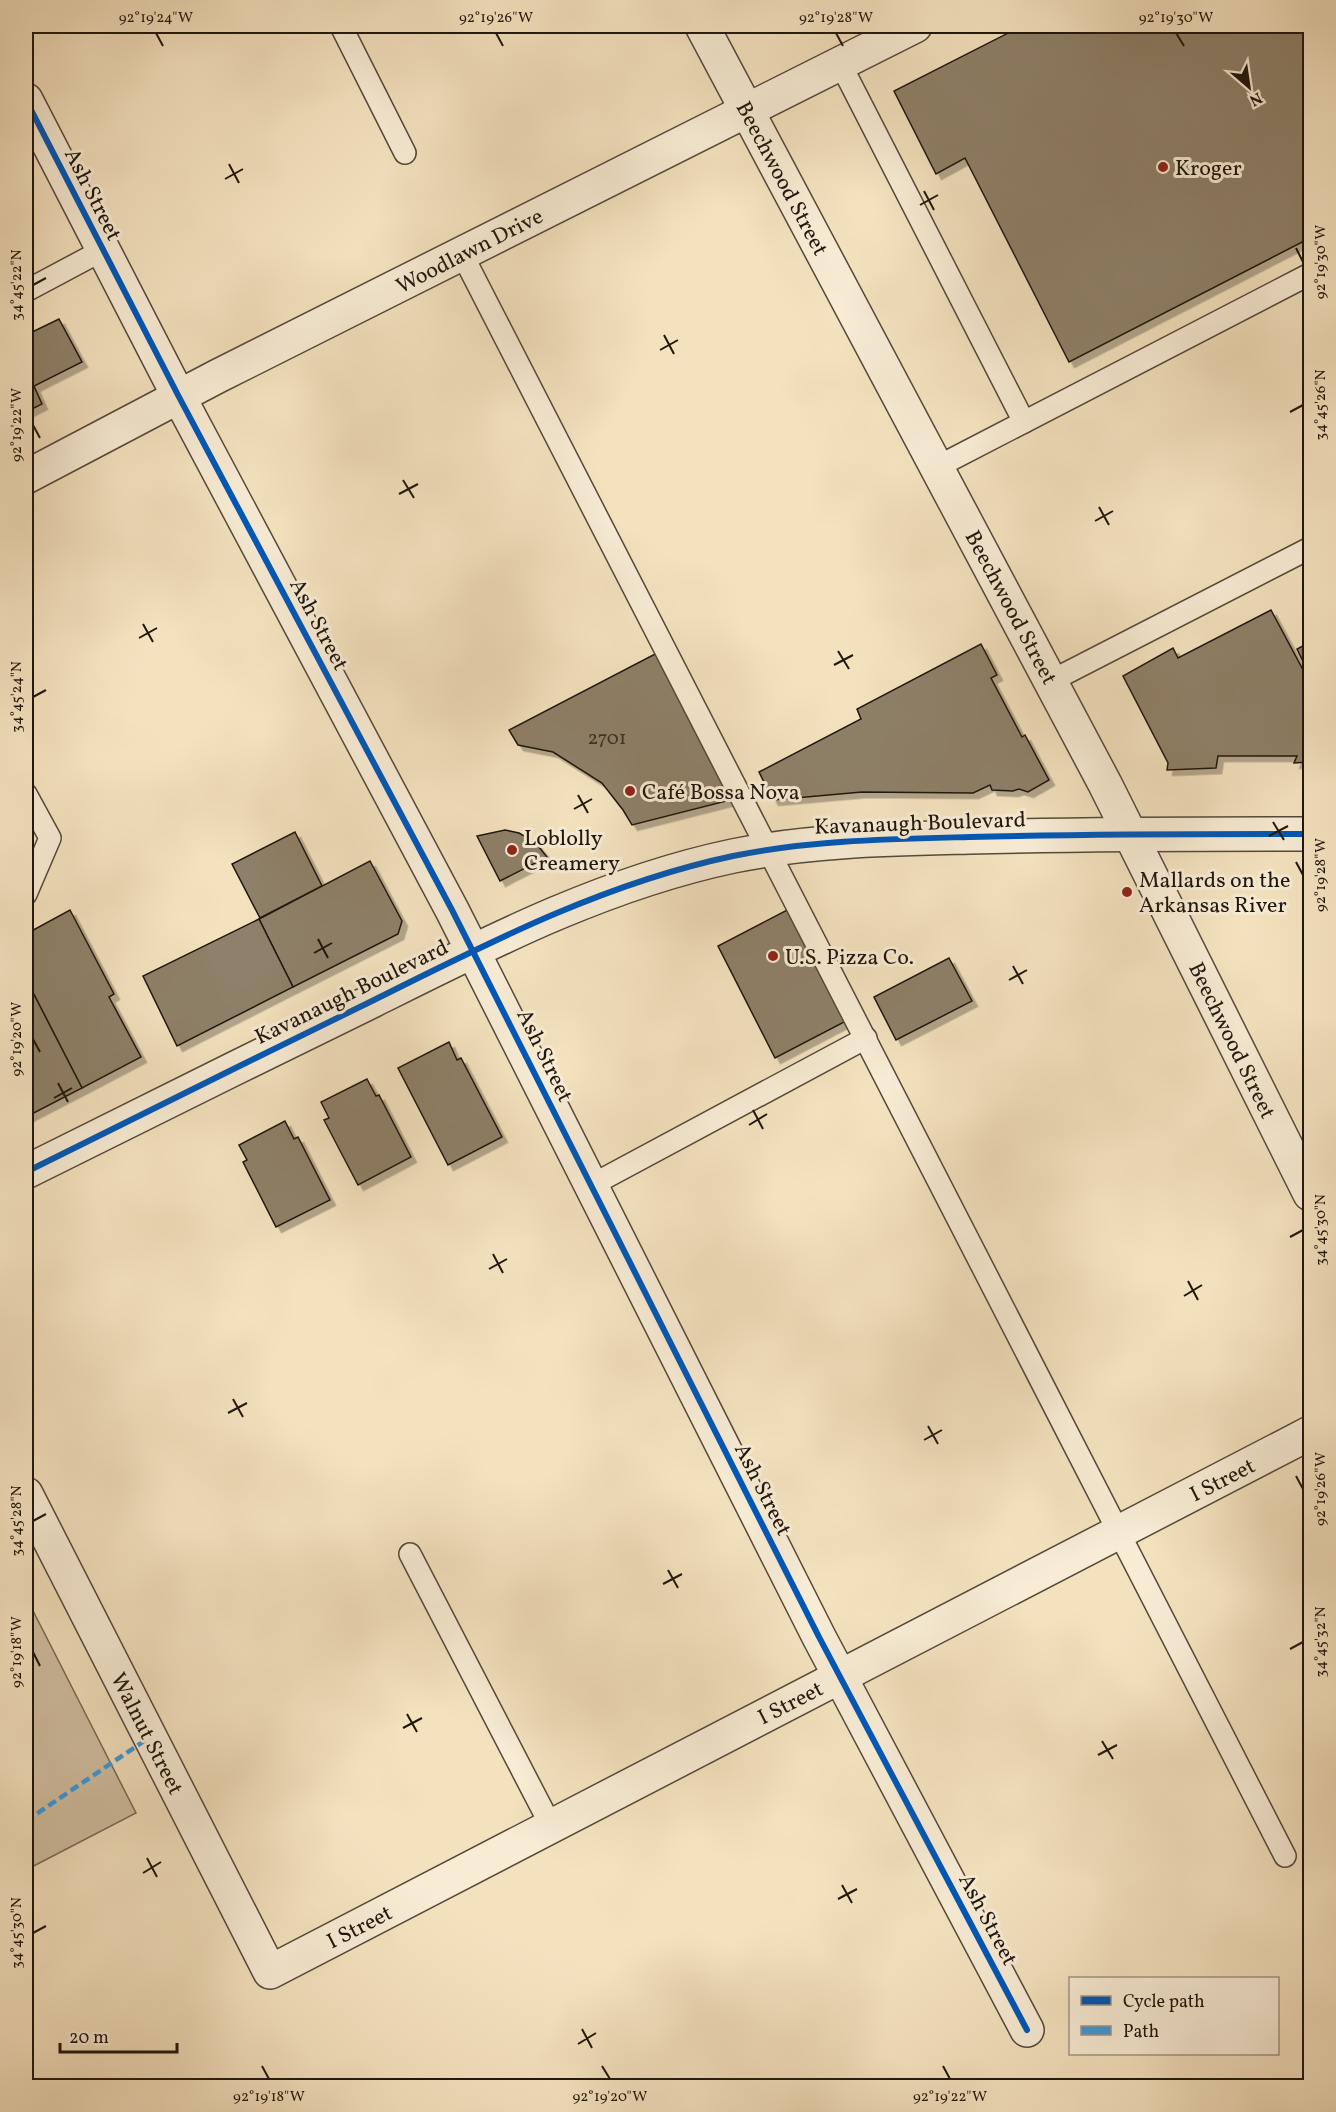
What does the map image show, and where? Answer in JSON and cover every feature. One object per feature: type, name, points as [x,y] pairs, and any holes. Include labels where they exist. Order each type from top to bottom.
[{"type":"street","name":"Beechwood Street","points":[[702,26],[1051,681],[1311,1194]]},
{"type":"street","name":"Woodlawn Drive","points":[[26,477],[179,397],[915,26]]},
{"type":"street","name":"Ash Street","points":[[26,100],[179,397],[474,951],[590,1186],[840,1677],[1027,2030]]},
{"type":"street","name":"Kavanaugh Boulevard","points":[[26,1172],[474,951],[563,909],[645,879],[768,849],[855,840],[1082,834],[1131,836],[1311,834]]},
{"type":"street","name":"I Street","points":[[270,1972],[1311,1433]]},
{"type":"street","name":"Walnut Street","points":[[26,1494],[270,1972]]},
{"type":"lane","points":[[341,26],[405,153]]},
{"type":"lane","points":[[840,63],[1024,422]]},
{"type":"lane","points":[[26,291],[103,250]]},
{"type":"lane","points":[[462,254],[1285,1856]]},
{"type":"lane","points":[[937,467],[1311,274]]},
{"type":"lane","points":[[1051,681],[1311,548]]},
{"type":"lane","points":[[26,794],[50,838],[26,894]]},
{"type":"lane","points":[[590,1186],[866,1038]]},
{"type":"lane","points":[[410,1554],[551,1826]]},
{"type":"shaded area","points":[[26,1597],[136,1813],[26,1870]]},
{"type":"building","points":[[1022,26],[1309,26],[1310,238],[1069,362],[965,158],[936,174],[894,91]]},
{"type":"building","points":[[59,319],[82,362],[34,386],[42,404],[26,412],[26,335]]},
{"type":"building","points":[[1271,610],[1310,683],[1310,762],[1294,763],[1297,756],[1218,756],[1216,768],[1167,770],[1168,763],[1123,676],[1173,648],[1178,658]]},
{"type":"building","points":[[1310,642],[1310,676],[1297,649]]},
{"type":"building","points":[[981,644],[997,675],[991,678],[1022,737],[1025,735],[1049,780],[1028,792],[1019,789],[992,790],[990,785],[973,793],[862,792],[773,800],[759,772],[861,719],[857,709]]},
{"type":"building","points":[[657,653],[734,799],[632,825],[602,783],[553,752],[518,745],[509,730]]},
{"type":"building","name":"Loblolly Creamery","points":[[505,830],[519,833],[535,842],[547,857],[500,881],[477,836]]},
{"type":"building","points":[[295,832],[322,886],[260,918],[232,864]]},
{"type":"building","points":[[370,861],[402,921],[398,934],[293,987],[259,919]]},
{"type":"building","points":[[791,908],[848,1020],[775,1058],[718,946]]},
{"type":"building","points":[[70,910],[114,994],[109,997],[141,1057],[82,1088],[26,979],[26,934]]},
{"type":"building","points":[[259,919],[293,987],[177,1046],[143,976]]},
{"type":"building","points":[[949,958],[972,1001],[896,1040],[874,997]]},
{"type":"building","points":[[26,979],[82,1088],[26,1117]]},
{"type":"building","points":[[449,1042],[457,1060],[461,1058],[502,1137],[448,1165],[398,1068]]},
{"type":"building","points":[[367,1079],[376,1096],[379,1095],[411,1157],[358,1185],[324,1120],[329,1118],[321,1102]]},
{"type":"building","points":[[285,1121],[294,1139],[298,1137],[330,1200],[276,1227],[243,1162],[247,1160],[239,1145]]},
{"type":"marked path","points":[[26,1821],[150,1737]]},
{"type":"cycle path","points":[[26,100],[179,397],[452,910],[819,1637],[1027,2030]]},
{"type":"cycle path","points":[[26,1172],[505,936],[594,898],[686,868],[762,851],[851,841],[1055,835],[1310,834]]},
{"type":"place","name":"Kroger","points":[[1163,167]]},
{"type":"place","name":"Café Bossa Nova","points":[[630,791]]},
{"type":"place","name":"Loblolly Creamery","points":[[512,850]]},
{"type":"place","name":"Mallards on the Arkansas River","points":[[1127,892]]},
{"type":"place","name":"U.S. Pizza Co.","points":[[773,956]]}]
